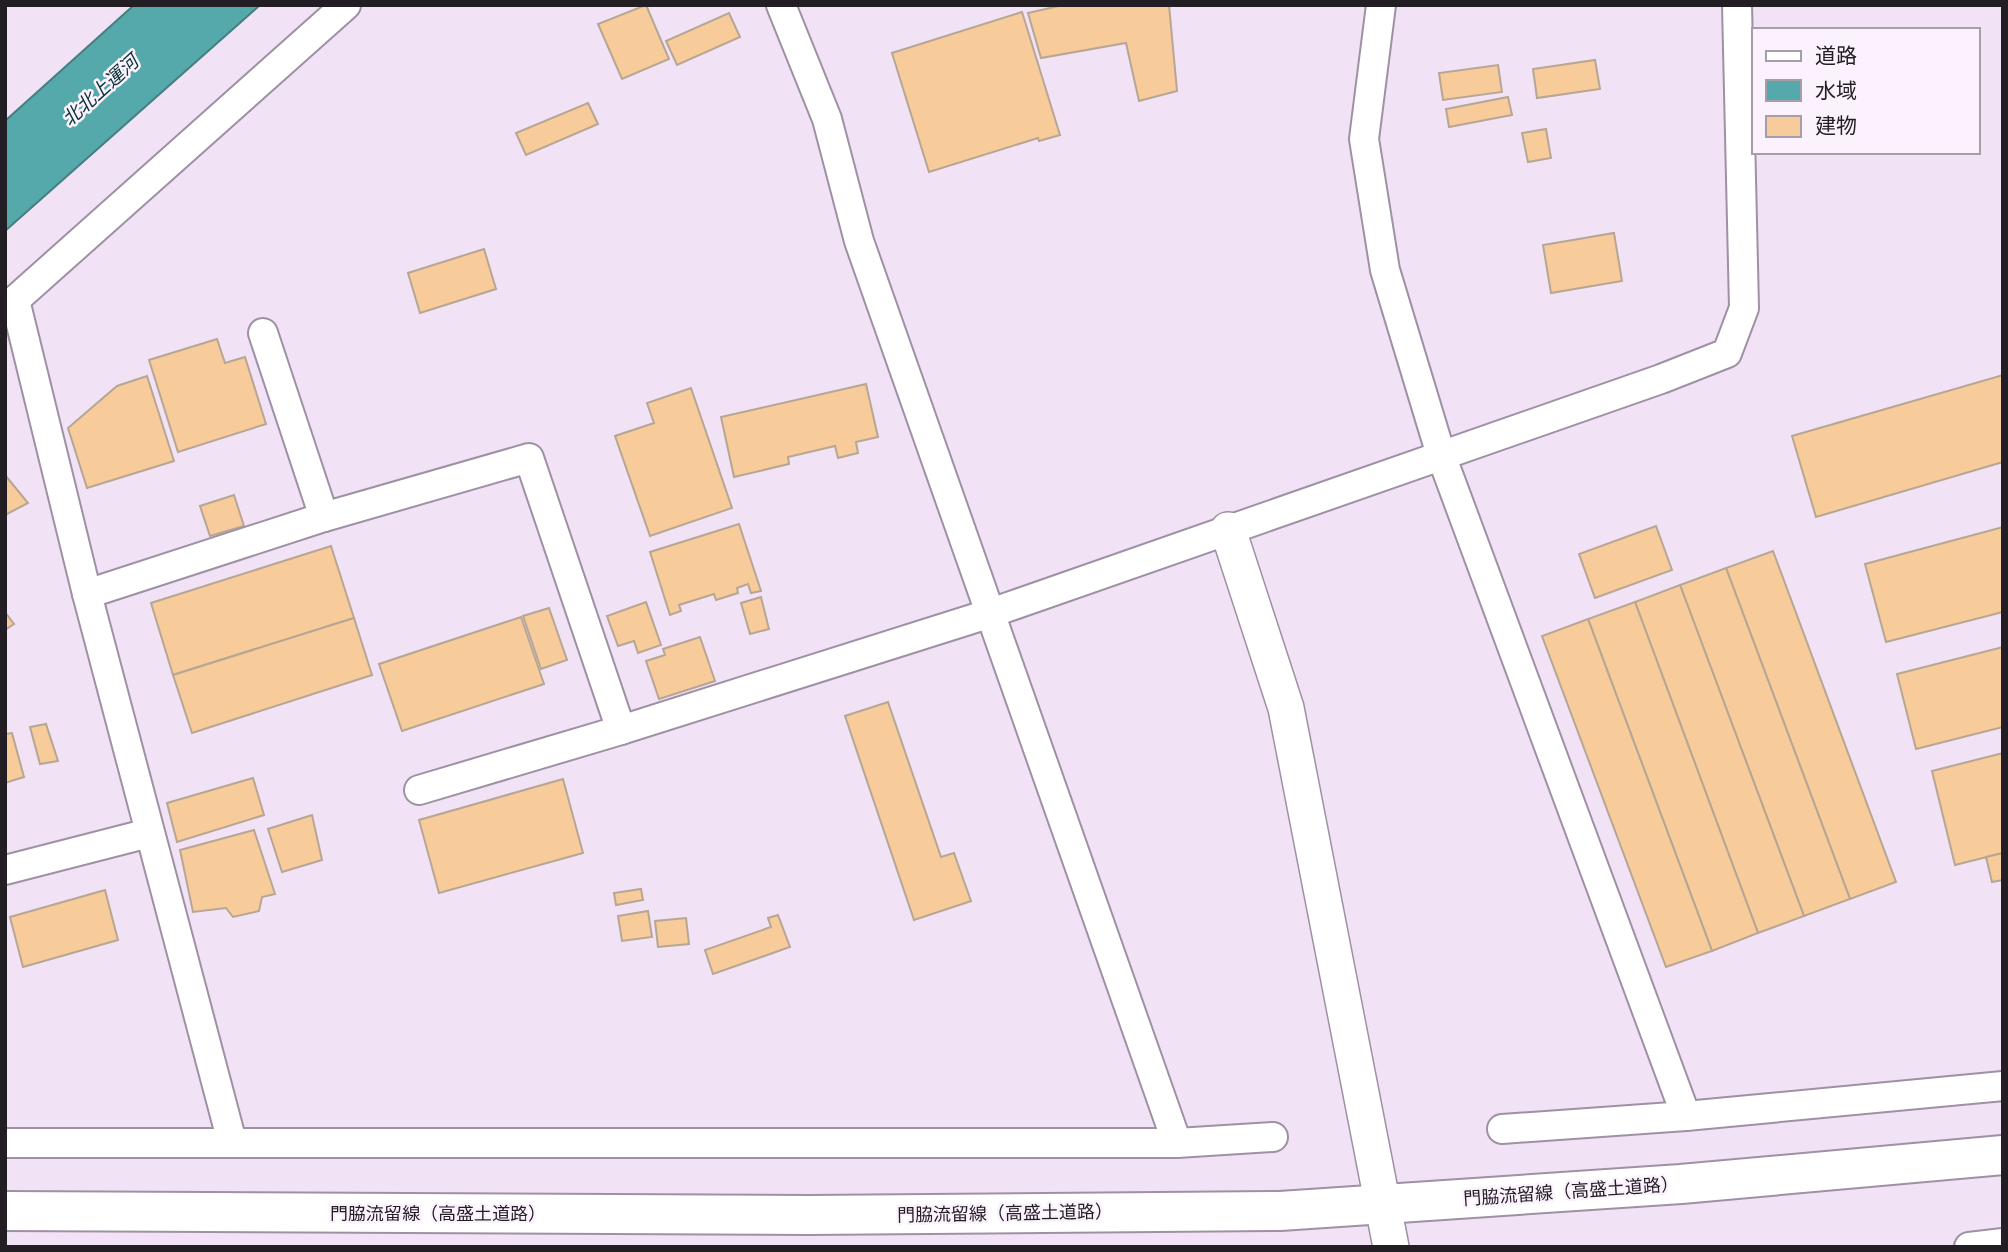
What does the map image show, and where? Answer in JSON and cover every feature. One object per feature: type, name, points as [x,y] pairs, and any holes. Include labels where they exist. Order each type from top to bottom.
[{"type":"main road","name":"門脇流留線（高盛土道路）","points":[[5,1211],[809,1215],[1280,1211],[1681,1184],[2003,1155]]},
{"type":"street","points":[[232,1142],[10,305],[346,5]]},
{"type":"street","points":[[781,5],[827,119],[859,241],[988,614],[1177,1143]]},
{"type":"street","points":[[1381,5],[1364,139],[1385,270],[1441,455],[1686,1116]]},
{"type":"street","points":[[419,790],[621,730],[988,614],[1661,379],[1727,352],[1744,308],[1737,5]]},
{"type":"street","points":[[262,333],[324,517]]},
{"type":"street","points":[[88,594],[324,517],[529,458],[621,730]]},
{"type":"street","points":[[1228,530],[1286,708],[1391,1247]]},
{"type":"street","points":[[5,870],[149,832]]},
{"type":"street","points":[[1502,1129],[1686,1116],[2003,1086]]},
{"type":"street","points":[[5,1143],[1177,1143],[1273,1137]]},
{"type":"street","points":[[1969,1247],[2003,1243]]},
{"type":"water","name":"北北上運河","points":[[134,5],[260,5],[5,231],[5,121]]},
{"type":"building","points":[[646,5],[669,59],[622,79],[598,24]]},
{"type":"building","points":[[1063,5],[1169,5],[1177,91],[1139,101],[1126,43],[1041,58],[1028,13]]},
{"type":"building","points":[[1022,12],[1060,135],[1039,141],[1038,138],[929,172],[892,53]]},
{"type":"building","points":[[729,13],[740,37],[677,65],[666,41]]},
{"type":"building","points":[[1595,60],[1600,89],[1537,98],[1533,69]]},
{"type":"building","points":[[1498,65],[1502,92],[1443,100],[1439,73]]},
{"type":"building","points":[[1508,97],[1512,115],[1449,127],[1446,109]]},
{"type":"building","points":[[588,103],[598,124],[526,155],[516,133]]},
{"type":"building","points":[[1546,129],[1551,158],[1528,162],[1522,133]]},
{"type":"building","points":[[1614,233],[1622,281],[1551,293],[1543,245]]},
{"type":"building","points":[[484,249],[496,289],[420,313],[408,273]]},
{"type":"building","points":[[217,339],[225,363],[245,357],[266,424],[178,452],[149,360]]},
{"type":"building","points":[[2003,375],[2003,462],[1816,517],[1792,436]]},
{"type":"building","points":[[147,376],[174,461],[87,488],[68,428],[117,386]]},
{"type":"building","points":[[866,384],[878,437],[856,442],[858,453],[838,458],[835,446],[788,457],[789,464],[734,477],[721,417]]},
{"type":"building","points":[[691,388],[732,508],[650,536],[615,436],[654,423],[647,403]]},
{"type":"building","points":[[5,475],[28,503],[5,515]]},
{"type":"building","points":[[234,495],[244,526],[210,536],[200,506]]},
{"type":"building","points":[[739,524],[761,591],[751,593],[748,584],[737,588],[738,593],[716,600],[714,594],[679,605],[681,611],[670,615],[650,552]]},
{"type":"building","points":[[1656,526],[1672,570],[1595,598],[1579,554]]},
{"type":"building","points":[[2003,527],[2003,612],[1886,642],[1865,564]]},
{"type":"building","points":[[331,546],[354,618],[173,675],[151,603]]},
{"type":"building","points":[[1773,551],[1896,882],[1850,899],[1726,568]]},
{"type":"building","points":[[1726,568],[1850,899],[1804,916],[1680,585]]},
{"type":"building","points":[[1680,585],[1804,916],[1758,933],[1635,602]]},
{"type":"building","points":[[761,597],[769,629],[750,634],[741,603]]},
{"type":"building","points":[[646,602],[661,645],[638,653],[634,641],[618,646],[607,616]]},
{"type":"building","points":[[1635,602],[1758,933],[1712,951],[1588,619]]},
{"type":"building","points":[[549,608],[567,660],[541,669],[523,616]]},
{"type":"building","points":[[5,612],[14,624],[5,630]]},
{"type":"building","points":[[521,617],[544,684],[402,731],[379,664]]},
{"type":"building","points":[[354,618],[372,675],[192,733],[173,675]]},
{"type":"building","points":[[1588,619],[1712,951],[1666,967],[1542,636]]},
{"type":"building","points":[[700,637],[715,681],[659,699],[646,661],[665,655],[663,649]]},
{"type":"building","points":[[2003,647],[2003,727],[1916,749],[1897,674]]},
{"type":"building","points":[[888,702],[941,857],[954,853],[971,901],[914,920],[845,716]]},
{"type":"building","points":[[46,724],[58,761],[40,764],[30,727]]},
{"type":"building","points":[[12,733],[24,777],[5,783],[5,734]]},
{"type":"building","points":[[2003,753],[2003,853],[1955,865],[1932,771]]},
{"type":"building","points":[[253,778],[264,815],[177,842],[167,803]]},
{"type":"building","points":[[563,779],[583,853],[439,893],[419,820]]},
{"type":"building","points":[[312,815],[322,860],[282,872],[268,829]]},
{"type":"building","points":[[254,830],[275,894],[262,897],[259,911],[233,917],[226,908],[193,912],[180,850]]},
{"type":"building","points":[[2003,853],[2003,880],[1992,882],[1986,857]]},
{"type":"building","points":[[641,889],[643,900],[616,905],[614,893]]},
{"type":"building","points":[[105,890],[118,940],[23,967],[10,917]]},
{"type":"building","points":[[648,911],[652,937],[622,941],[618,916]]},
{"type":"building","points":[[778,915],[790,947],[713,974],[705,950],[771,927],[768,918]]},
{"type":"building","points":[[686,918],[689,944],[658,947],[655,921]]}]
